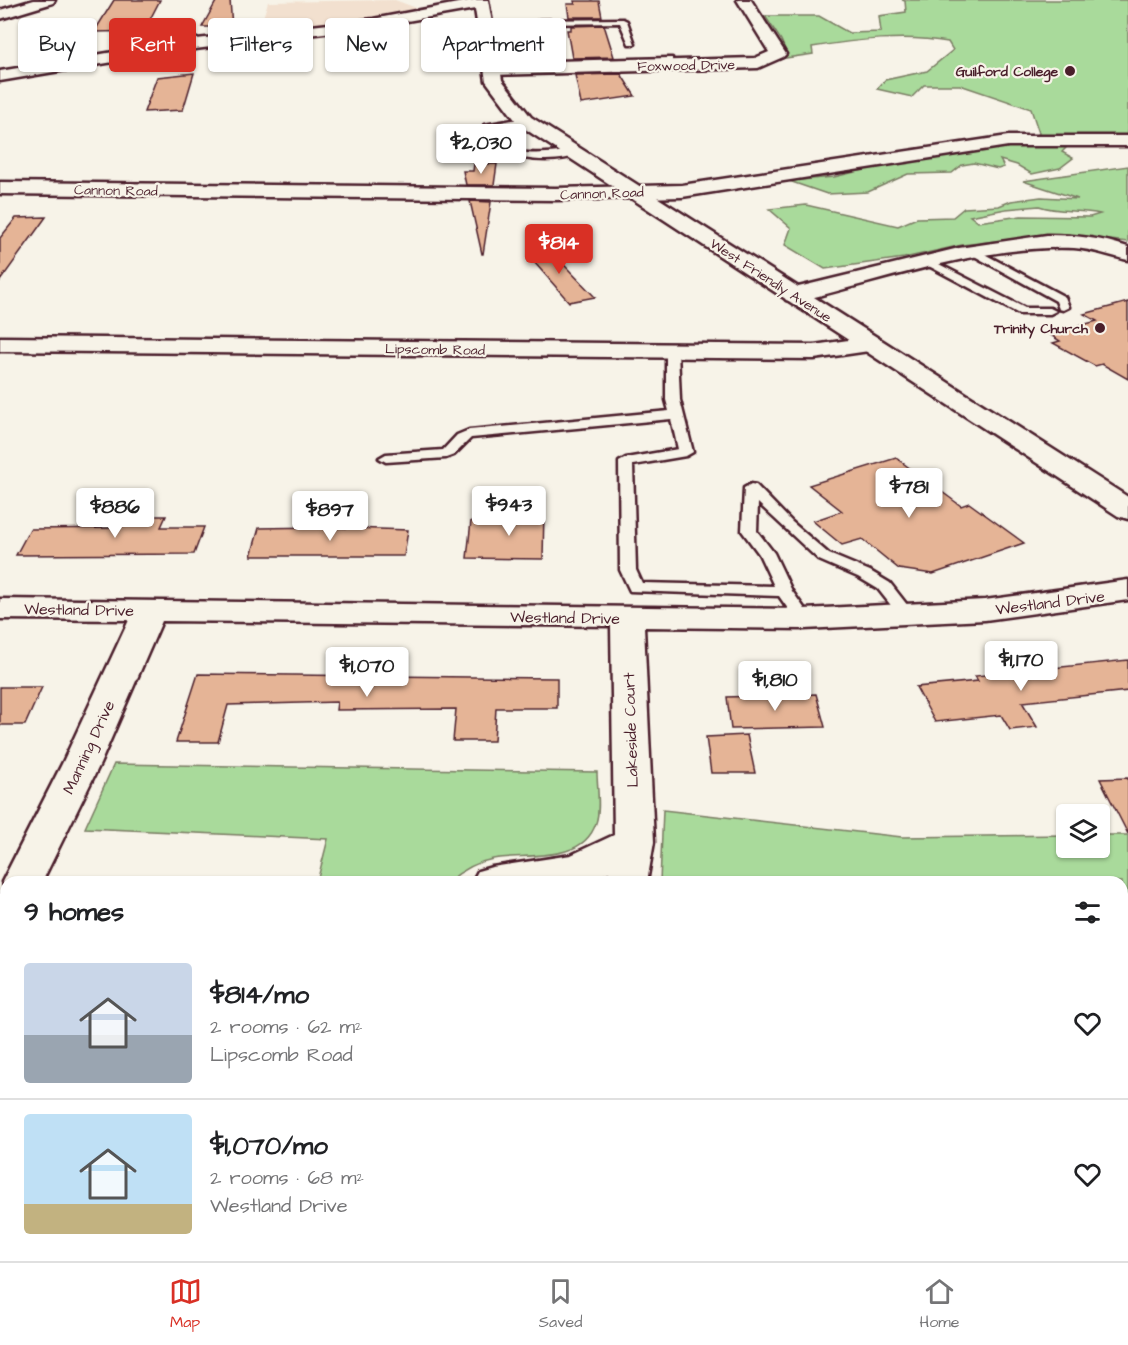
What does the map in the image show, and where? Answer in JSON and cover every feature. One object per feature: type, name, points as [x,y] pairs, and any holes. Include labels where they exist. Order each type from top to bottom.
[{"type":"street","points":[[0,15],[48,0]]},
{"type":"street","points":[[400,18],[455,0]]},
{"type":"street","name":"Foxwood Drive","points":[[566,68],[758,63],[778,54],[744,0]]},
{"type":"street","points":[[400,18],[481,2]]},
{"type":"street","name":"West Friendly Avenue","points":[[481,2],[484,18]]},
{"type":"street","points":[[3,72],[325,28]]},
{"type":"street","name":"West Friendly Avenue","points":[[492,72],[494,81],[525,121],[1128,510]]},
{"type":"street","name":"Cannon Road","points":[[0,188],[556,194],[682,191],[1008,141],[1128,141]]},
{"type":"street","points":[[794,296],[973,251],[1014,244],[1079,242],[1111,246],[1128,254]]},
{"type":"street","name":"Lipscomb Road","points":[[0,344],[814,352],[869,344]]},
{"type":"street","name":"Westland Drive","points":[[0,609],[804,619],[984,610],[1128,591]]},
{"type":"street","name":"Manning Drive","points":[[25,876],[81,764],[143,629],[149,610]]},
{"type":"street","name":"Lakeside Court","points":[[627,618],[634,842],[628,876]]},
{"type":"street","points":[[532,876],[578,869],[634,842]]},
{"type":"lane","points":[[566,22],[623,21],[632,42]]},
{"type":"lane","points":[[525,121],[487,127],[487,132],[501,148],[515,154],[546,156],[575,153]]},
{"type":"lane","points":[[973,251],[1061,298],[1063,307]]},
{"type":"lane","points":[[929,262],[1023,312],[1050,311]]},
{"type":"lane","points":[[672,351],[673,400],[686,452],[626,462],[628,570],[636,588],[784,591]]},
{"type":"lane","points":[[386,458],[446,454],[451,452],[460,438],[469,434],[677,414]]},
{"type":"lane","points":[[804,619],[784,591],[766,553],[749,531],[751,488],[787,525],[824,557],[864,574],[884,586],[907,615]]},
{"type":"shaded area","points":[[395,0],[419,9],[364,18],[325,18],[325,24],[313,26],[313,18],[263,18],[268,2]]},
{"type":"green space","name":"Guilford College","points":[[902,0],[1128,0],[1128,139],[1036,137],[1039,133],[1031,109],[960,85],[924,85],[912,97],[877,89],[885,80],[927,71],[953,50],[948,42],[915,38],[863,40],[812,47],[813,54],[779,59],[787,54],[781,40],[765,16],[819,16],[849,33],[881,32],[879,16],[906,12],[905,1]]},
{"type":"green space","points":[[1028,145],[1068,146],[1062,152],[1073,158],[1060,168],[1032,174],[1017,165],[1000,160],[1004,167],[998,169],[974,163],[962,165],[952,173],[908,174],[868,192],[827,194],[789,181],[834,177],[934,156]]},
{"type":"green space","points":[[1128,166],[1128,242],[1084,237],[1013,239],[962,245],[904,258],[825,269],[785,245],[791,228],[769,209],[806,205],[898,226],[917,218],[953,217],[964,208],[999,206],[1011,201],[1041,197],[1078,199],[1023,181]],"holes":[[[1039,206],[1100,214],[1090,217],[1021,216],[978,222],[970,216],[1006,209]]]},
{"type":"green space","points":[[114,764],[597,772],[596,823],[589,836],[579,845],[567,851],[552,854],[487,860],[469,867],[456,876],[319,876],[328,839],[85,828]]},
{"type":"green space","points":[[663,810],[902,837],[1056,835],[1056,858],[1110,858],[1110,835],[1128,835],[1128,876],[660,876]]},
{"type":"building","points":[[114,0],[160,0],[151,18],[109,18],[109,32],[97,32],[97,27]]},
{"type":"building","points":[[217,0],[230,0],[231,18],[208,18],[208,27],[202,27]]},
{"type":"building","points":[[574,1],[599,1],[602,17],[569,17],[567,4],[575,4]]},
{"type":"building","points":[[604,25],[614,57],[572,58],[567,30],[571,30],[571,26]]},
{"type":"building","points":[[194,73],[183,110],[144,112],[157,77]]},
{"type":"building","points":[[621,74],[635,96],[581,104],[575,75]]},
{"type":"building","points":[[474,164],[497,164],[494,185],[466,185],[463,171],[473,171]]},
{"type":"building","points":[[470,201],[491,202],[483,254],[482,254]]},
{"type":"building","points":[[46,217],[0,281],[0,238],[16,218]]},
{"type":"building","points":[[542,242],[595,297],[569,302],[528,255]]},
{"type":"building","name":"Trinity Church","points":[[1128,302],[1128,379],[1102,364],[1095,366],[1053,343],[1060,341],[1049,334],[1097,321],[1084,314]]},
{"type":"building","points":[[896,458],[961,506],[969,503],[1024,543],[933,574],[899,569],[862,539],[842,545],[813,521],[842,511],[809,485]]},
{"type":"building","points":[[511,508],[544,509],[543,559],[467,558],[471,521],[510,521]]},
{"type":"building","points":[[124,516],[166,516],[161,527],[204,527],[194,554],[16,555],[30,529],[118,528]]},
{"type":"building","points":[[321,527],[408,530],[404,556],[251,556],[259,528]]},
{"type":"building","points":[[1128,660],[1128,691],[1022,702],[1037,727],[1010,730],[1001,715],[935,722],[916,687],[978,681],[975,676]]},
{"type":"building","points":[[198,674],[557,678],[557,708],[496,708],[494,741],[453,741],[456,709],[336,710],[337,702],[228,705],[218,742],[176,742]]},
{"type":"building","points":[[0,687],[42,687],[25,725],[0,725]]},
{"type":"building","points":[[816,694],[825,727],[731,729],[727,697]]},
{"type":"building","points":[[747,735],[755,773],[711,773],[706,737]]},
{"type":"building","points":[[1128,778],[1128,834],[1100,779]]},
{"type":"place","name":"Guilford College","points":[[1070,71]]},
{"type":"place","name":"Trinity Church","points":[[1100,328]]}]
